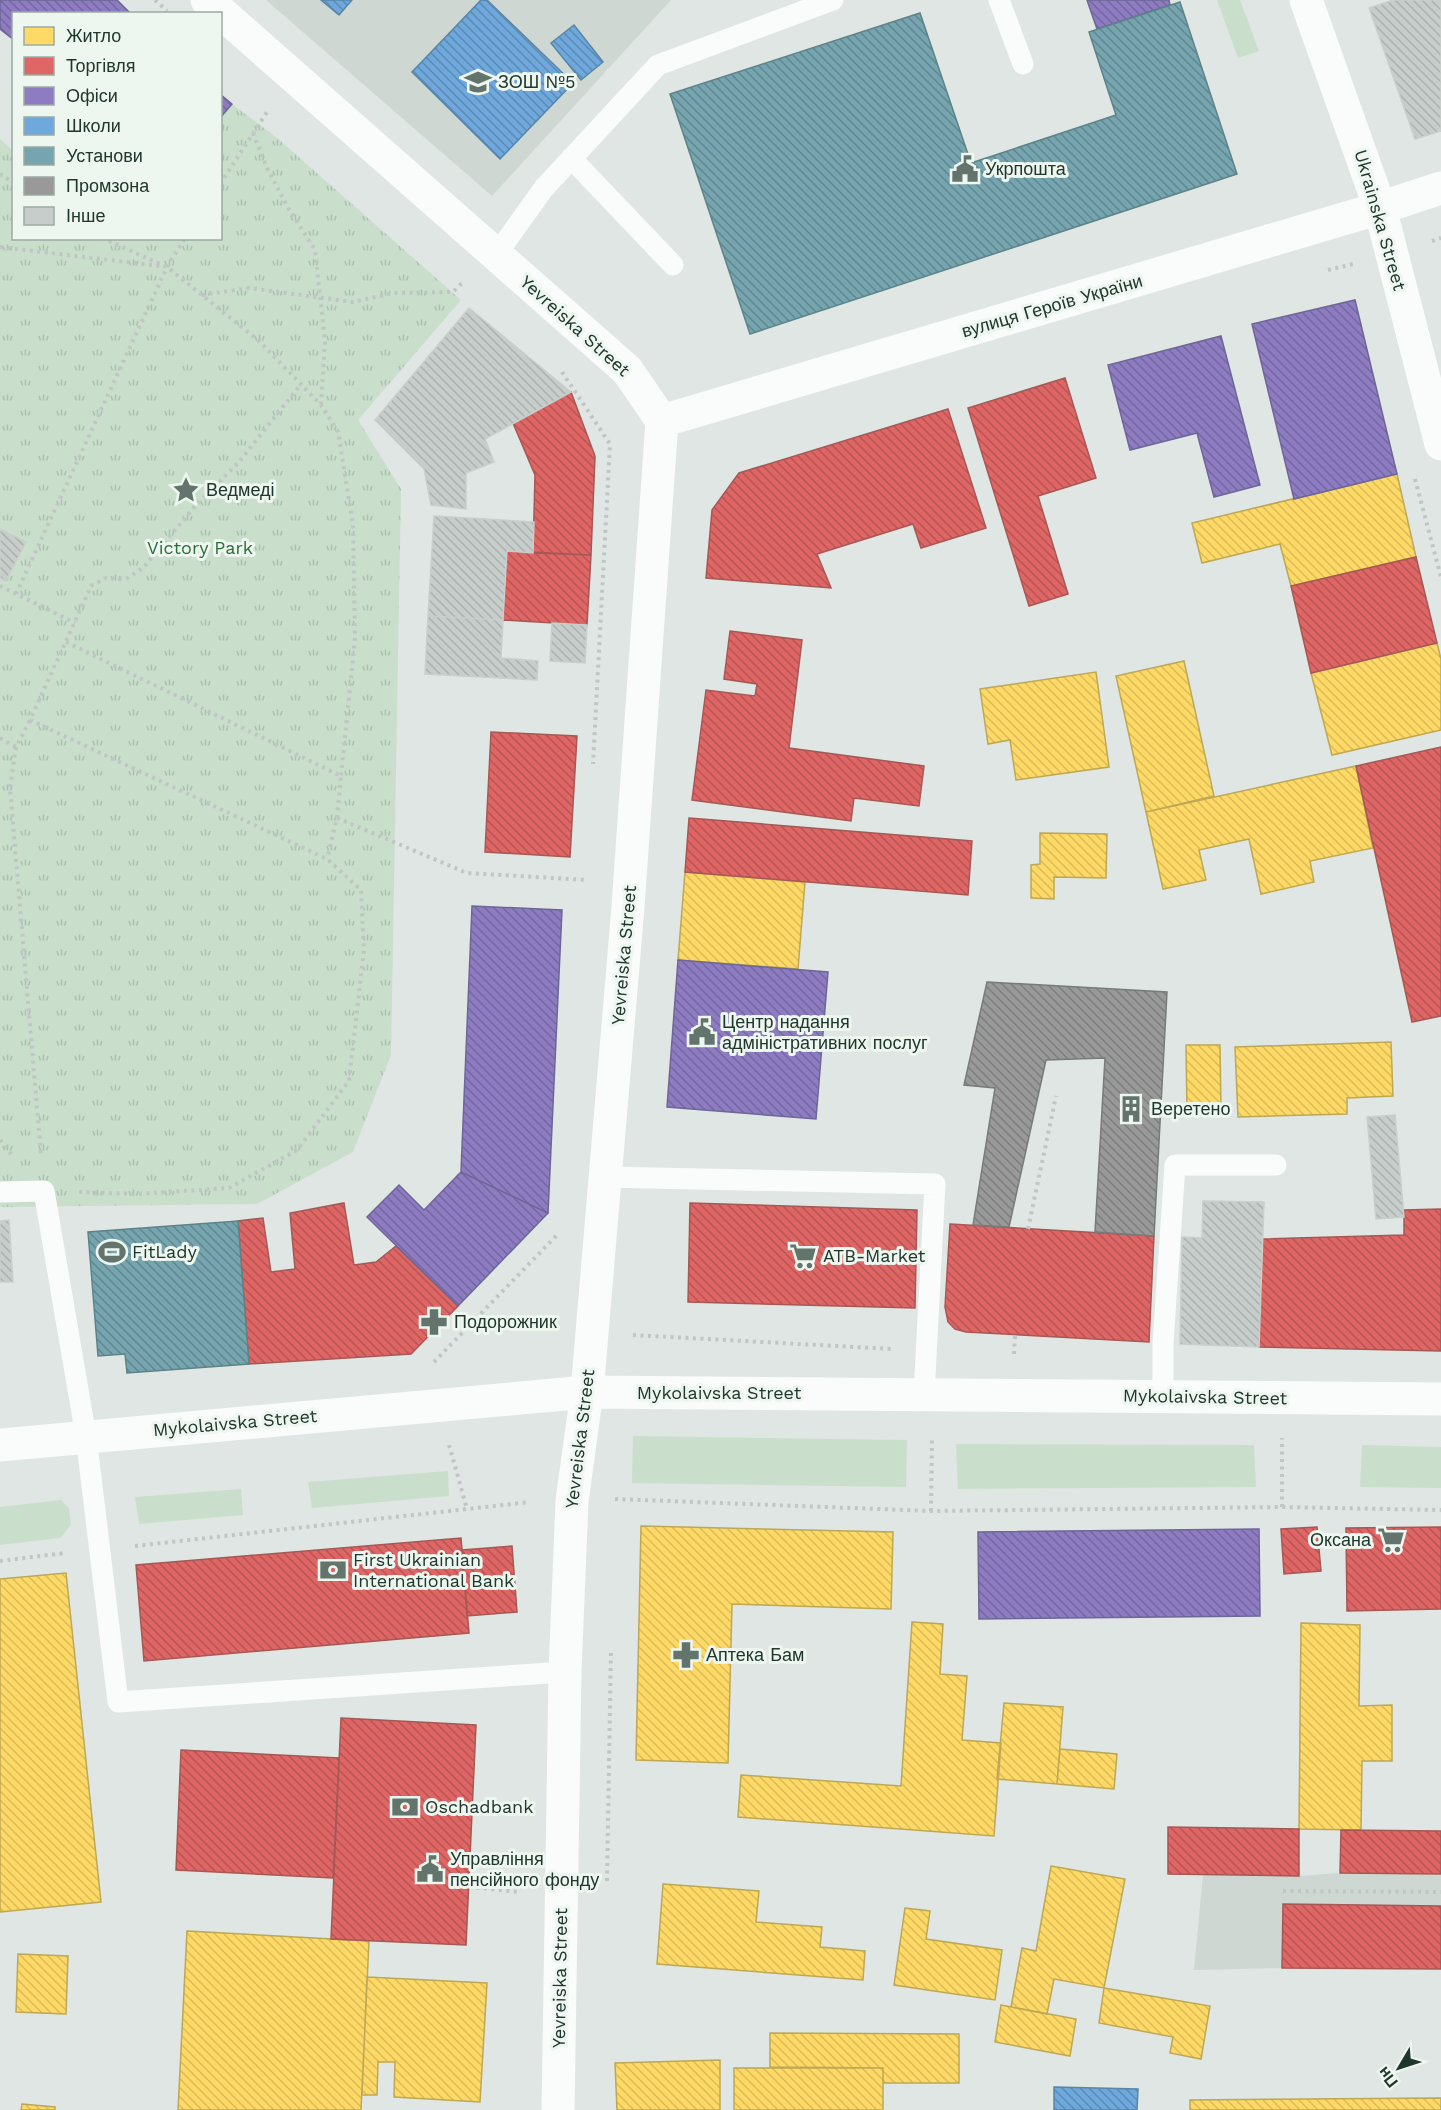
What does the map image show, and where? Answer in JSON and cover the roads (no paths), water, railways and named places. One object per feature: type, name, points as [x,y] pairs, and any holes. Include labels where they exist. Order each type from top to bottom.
[{"type":"street","name":"Yevreiska Street","points":[[207,0],[221,12]]},
{"type":"street","name":"Ukrainska Street","points":[[1306,0],[1380,208],[1441,444]]},
{"type":"street","name":"Yevreiska Street","points":[[222,13],[627,370],[662,421],[628,907],[587,1392],[572,1501],[565,1672],[558,2110]]},
{"type":"street","name":"вулиця Героїв України","points":[[662,421],[1441,188]]},
{"type":"street","name":"Mykolaivska Street","points":[[0,1445],[587,1392],[1441,1399]]},
{"type":"lane","points":[[496,255],[544,188],[658,65],[833,0]]},
{"type":"lane","points":[[999,0],[1023,64]]},
{"type":"lane","points":[[571,158],[672,265]]},
{"type":"lane","points":[[1163,1396],[1163,1344],[1175,1165],[1276,1165]]},
{"type":"lane","points":[[605,1177],[935,1184],[924,1395]]},
{"type":"lane","points":[[0,1192],[44,1191],[86,1436],[118,1702],[565,1672]]},
{"type":"place","name":"ЗОШ №5","points":[[478,82]]},
{"type":"place","name":"Укрпошта","points":[[965,169]]},
{"type":"place","name":"Ведмеді","points":[[186,490]]},
{"type":"place","name":"Центр надання адміністративних послуг","points":[[702,1032]]},
{"type":"place","name":"Веретено","points":[[1131,1109]]},
{"type":"place","name":"FitLady","points":[[112,1252]]},
{"type":"place","name":"ATB-Market","points":[[803,1256]]},
{"type":"place","name":"Подорожник","points":[[434,1322]]},
{"type":"place","name":"Оксана","points":[[1391,1540]]},
{"type":"place","name":"First Ukrainian International Bank","points":[[333,1570]]},
{"type":"place","name":"Аптека Бам","points":[[686,1655]]},
{"type":"place","name":"Oschadbank","points":[[405,1807]]},
{"type":"place","name":"Управління пенсійного фонду","points":[[430,1869]]},
{"type":"park label","name":"Victory Park","points":[[200,548]]}]
